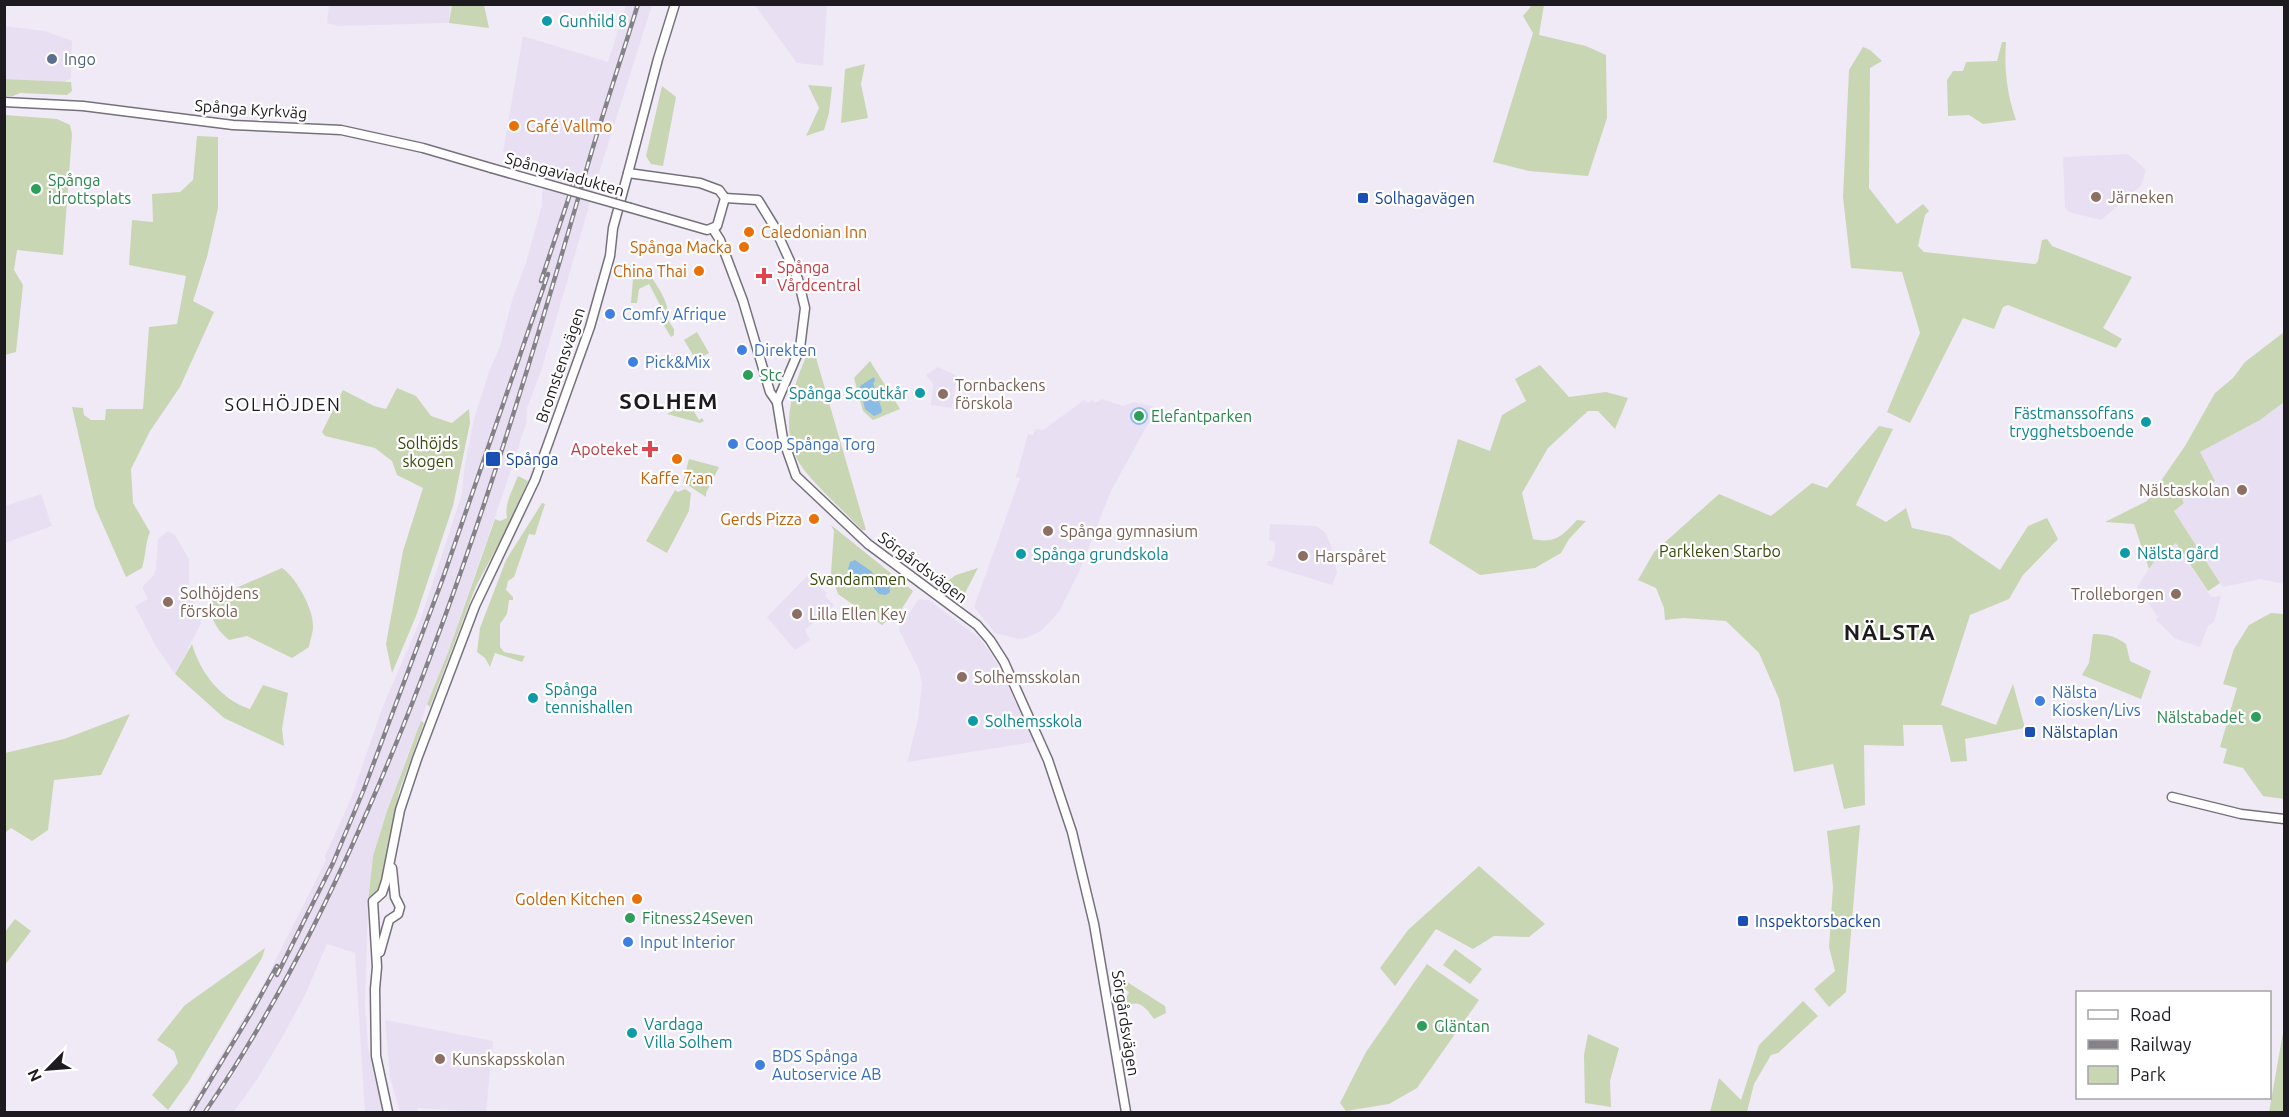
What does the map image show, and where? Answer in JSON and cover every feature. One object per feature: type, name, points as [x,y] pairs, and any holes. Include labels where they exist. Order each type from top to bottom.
[{"type":"street","name":"Bromstensvägen","points":[[388,1113],[376,1056],[373,901],[382,893],[406,789],[450,668],[494,563],[535,480],[590,327],[610,256],[614,228],[658,59],[675,4]]},
{"type":"street","name":"Spånga Kyrkväg","points":[[4,102],[83,106],[234,125],[341,130],[423,148],[491,168]]},
{"type":"street","name":"Spångaviadukten","points":[[491,168],[698,228],[713,230]]},
{"type":"street","points":[[628,173],[712,186],[719,190],[725,198],[721,220],[713,230]]},
{"type":"street","points":[[725,198],[758,200],[774,226],[800,287],[805,308],[803,332],[794,362],[777,402]]},
{"type":"street","name":"Sörgårdsvägen","points":[[713,230],[723,248],[743,301],[770,392],[777,402],[783,439],[796,476],[868,544],[976,625],[990,640],[1004,662],[1048,760],[1072,832],[1094,924],[1126,1113]]},
{"type":"street","points":[[2172,797],[2241,814],[2284,819]]},
{"type":"street","name":"Bromstensvägen","points":[[376,967],[389,920],[398,914],[400,907],[395,897],[391,859]]},
{"type":"street","points":[[382,893],[395,897]]},
{"type":"street","points":[[374,914],[379,918],[389,920]]},
{"type":"shaded area","points":[[754,4],[827,5],[823,66],[797,63]]},
{"type":"shaded area","points":[[329,5],[450,5],[449,23],[338,26],[327,23]]},
{"type":"shaded area","points":[[626,5],[652,5],[594,189],[541,371],[527,408],[526,424],[507,482],[449,650],[416,738],[413,740],[373,856],[368,902],[365,1005],[368,1047],[383,1112],[365,1112],[355,953],[327,944],[304,997],[284,1034],[258,1078],[234,1112],[186,1112],[261,989],[326,860],[325,856],[350,801],[383,706],[420,621],[462,494],[464,470],[474,419],[526,263],[549,170],[503,152],[523,36],[608,62]]},
{"type":"shaded area","points":[[4,26],[45,31],[72,41],[71,78],[64,82],[5,79]]},
{"type":"shaded area","name":"Järneken","points":[[2128,154],[2146,170],[2141,186],[2101,220],[2069,212],[2065,208],[2063,157]]},
{"type":"shaded area","name":"Tornbackens förskola","points":[[938,367],[957,376],[952,408],[931,405],[933,384],[926,375]]},
{"type":"shaded area","name":"Spånga gymnasium","points":[[1102,399],[1123,406],[1135,402],[1154,407],[1155,411],[1111,491],[1079,572],[1059,612],[1041,631],[1026,638],[1018,639],[995,633],[974,607],[1020,478],[1016,477],[1028,434],[1033,435],[1036,429],[1043,430],[1084,400],[1088,403],[1092,400],[1095,403]]},
{"type":"shaded area","name":"Nälstaskolan","points":[[2284,402],[2284,584],[2260,579],[2223,587],[2174,511],[2184,503],[2182,499],[2200,452],[2260,420]]},
{"type":"shaded area","points":[[41,494],[52,526],[5,543],[5,506]]},
{"type":"shaded area","name":"Harspåret","points":[[1270,524],[1316,526],[1325,532],[1337,572],[1332,585],[1267,565],[1268,561],[1272,561],[1275,551],[1275,542],[1269,540]]},
{"type":"shaded area","name":"Solhöjdens förskola","points":[[168,531],[175,535],[189,559],[189,586],[201,623],[175,674],[155,645],[135,606],[148,599],[142,587],[153,576],[156,569],[158,539]]},
{"type":"shaded area","name":"Trolleborgen","points":[[2176,543],[2211,597],[2221,596],[2214,622],[2208,626],[2200,647],[2176,639],[2156,620],[2158,617],[2137,587],[2162,549],[2164,551]]},
{"type":"shaded area","name":"Lilla Ellen Key","points":[[807,576],[827,593],[825,596],[834,605],[805,630],[810,640],[795,650],[767,617]]},
{"type":"shaded area","name":"Solhemsskolan","points":[[919,599],[929,600],[978,637],[998,665],[1034,742],[907,762],[918,719],[922,684],[919,670],[899,630]]},
{"type":"shaded area","name":"Kunskapsskolan","points":[[385,1020],[493,1041],[486,1112],[417,1108],[417,1111],[435,1112],[400,1112],[390,1077]]},
{"type":"green space","points":[[452,5],[484,5],[489,28],[449,23]]},
{"type":"green space","points":[[1532,5],[1544,5],[1539,35],[1586,46],[1606,55],[1607,118],[1588,176],[1529,171],[1493,162],[1533,33],[1523,16]]},
{"type":"green space","points":[[2002,42],[2006,42],[2007,81],[2016,120],[1983,124],[1969,115],[1948,116],[1947,80],[1953,71],[1963,71],[1966,62],[1997,61]]},
{"type":"green space","points":[[1863,47],[1882,61],[1870,68],[1869,188],[1897,224],[1923,204],[1929,211],[1925,215],[1918,246],[1924,252],[2035,264],[2038,261],[2042,240],[2047,239],[2052,246],[2132,277],[2103,328],[2122,339],[2116,348],[2008,305],[2003,307],[1994,329],[1963,318],[1910,423],[1887,412],[1920,333],[1902,272],[1851,268],[1843,197],[1849,70]]},
{"type":"green space","points":[[865,64],[861,84],[868,118],[841,123],[845,69]]},
{"type":"green space","points":[[4,79],[71,82],[72,91],[67,95],[20,93],[5,96]]},
{"type":"green space","points":[[808,85],[832,87],[829,113],[824,130],[806,136],[819,108]]},
{"type":"green space","points":[[662,86],[676,97],[663,166],[651,164],[646,156]]},
{"type":"green space","name":"Spånga idrottsplats","points":[[5,115],[57,119],[70,125],[72,134],[63,255],[17,250],[14,270],[23,285],[16,352],[5,355]]},
{"type":"green space","points":[[197,136],[218,137],[218,208],[207,257],[193,301],[214,312],[180,387],[150,431],[131,469],[133,503],[150,532],[142,568],[126,577],[95,507],[72,407],[83,408],[84,415],[91,420],[105,420],[106,409],[143,409],[149,327],[177,324],[186,276],[129,265],[132,220],[153,222],[152,194],[180,192],[193,180]]},
{"type":"green space","points":[[630,265],[647,270],[662,294],[667,307],[668,320],[674,329],[674,335],[671,337],[660,319],[666,316],[649,284],[639,289],[637,303],[631,303],[633,279],[628,271]]},
{"type":"green space","points":[[697,332],[709,353],[696,360],[684,340]]},
{"type":"green space","points":[[2284,332],[2284,402],[2260,420],[2200,452],[2215,481],[2182,499],[2184,503],[2174,511],[2220,583],[2208,591],[2176,543],[2164,552],[2162,550],[2149,569],[2134,524],[2105,522],[2147,501],[2185,446],[2215,393],[2233,378],[2245,362]]},
{"type":"green space","points":[[812,344],[866,530],[862,530],[804,470],[795,455],[790,440],[790,407],[799,374]]},
{"type":"green space","points":[[870,361],[900,409],[873,420],[863,411],[854,378]]},
{"type":"green space","points":[[1540,365],[1569,397],[1606,392],[1628,398],[1615,429],[1598,411],[1588,411],[1548,448],[1522,493],[1533,539],[1553,539],[1563,534],[1577,520],[1586,521],[1569,539],[1561,553],[1535,568],[1480,575],[1429,543],[1458,439],[1490,451],[1502,415],[1526,401],[1515,379]]},
{"type":"green space","name":"Solhöjds skogen","points":[[397,388],[416,396],[431,416],[452,423],[469,409],[470,423],[453,506],[416,616],[392,673],[386,644],[403,551],[423,488],[397,475],[392,461],[375,448],[325,436],[322,432],[343,390],[374,406],[386,409]]},
{"type":"green space","points":[[689,403],[699,420],[702,418],[704,421],[700,423],[667,414]]},
{"type":"green space","name":"Parkleken Starbo","points":[[1879,426],[1893,429],[1856,505],[1886,522],[1906,508],[1912,528],[1950,536],[2000,570],[2028,526],[2047,518],[2058,539],[2023,575],[2009,599],[1970,615],[1941,705],[1996,725],[2013,684],[2025,728],[1965,739],[1967,761],[1951,762],[1942,725],[1903,725],[1904,746],[1864,745],[1865,805],[1844,809],[1833,764],[1794,772],[1779,699],[1759,653],[1726,621],[1683,618],[1665,620],[1664,608],[1656,588],[1638,580],[1654,552],[1719,494],[1771,516],[1812,483],[1827,488]]},
{"type":"green space","points":[[689,459],[719,467],[706,497],[683,482]]},
{"type":"green space","points":[[518,476],[528,481],[516,512],[476,586],[430,707],[427,704],[449,650],[495,519],[500,521],[507,518],[508,502]]},
{"type":"green space","points":[[685,489],[691,493],[689,511],[667,553],[646,541],[675,490],[678,492]]},
{"type":"green space","points":[[542,503],[545,504],[535,535],[529,534],[514,577],[508,581],[506,590],[513,600],[509,600],[507,614],[500,624],[500,647],[504,652],[525,656],[522,662],[495,653],[490,667],[485,658],[477,652],[480,628],[506,560]]},
{"type":"green space","name":"Svandammen","points":[[831,525],[913,591],[896,618],[890,618],[882,625],[838,594],[831,573],[834,531]]},
{"type":"green space","points":[[282,568],[298,586],[313,620],[309,647],[292,658],[247,636],[229,640],[214,621],[211,610],[213,598]]},
{"type":"green space","points":[[978,568],[963,597],[954,595],[942,585],[956,575]]},
{"type":"green space","name":"Nälstabadet","points":[[2271,613],[2284,614],[2284,799],[2263,796],[2243,768],[2223,763],[2227,749],[2220,747],[2237,688],[2223,684],[2234,649],[2249,625]]},
{"type":"green space","points":[[2093,634],[2102,634],[2122,641],[2126,644],[2130,661],[2151,671],[2141,699],[2082,675],[2089,663]]},
{"type":"green space","points":[[192,644],[200,665],[213,684],[240,705],[250,709],[263,685],[288,693],[282,729],[284,746],[224,718],[175,674]]},
{"type":"green space","points":[[130,714],[101,775],[54,780],[48,830],[32,841],[11,828],[5,833],[5,753],[64,739]]},
{"type":"green space","points":[[421,721],[424,723],[399,792],[380,888],[368,902],[373,856],[387,811]]},
{"type":"green space","points":[[1860,825],[1846,992],[1829,1007],[1814,989],[1835,971],[1829,947],[1833,887],[1827,831]]},
{"type":"green space","points":[[1479,866],[1545,924],[1529,937],[1494,936],[1473,949],[1436,929],[1395,986],[1380,968],[1408,930]]},
{"type":"green space","points":[[15,919],[31,931],[5,965],[5,932]]},
{"type":"green space","points":[[265,948],[262,958],[189,1081],[168,1110],[152,1095],[178,1063],[174,1051],[157,1040],[185,1005]]},
{"type":"green space","points":[[1455,949],[1482,969],[1470,984],[1443,965]]},
{"type":"green space","name":"Gläntan","points":[[1427,964],[1479,1000],[1417,1088],[1389,1104],[1346,1111],[1340,1103],[1366,1052]]},
{"type":"green space","points":[[1116,975],[1165,1006],[1166,1013],[1154,1019],[1138,1004],[1126,1007],[1122,1004],[1121,998],[1126,998],[1129,992],[1117,985]]},
{"type":"green space","points":[[1803,1001],[1818,1016],[1778,1053],[1771,1055],[1754,1084],[1747,1112],[1710,1112],[1719,1078],[1741,1100],[1759,1045]]},
{"type":"green space","points":[[2284,1027],[2284,1112],[2269,1112]]},
{"type":"green space","points":[[1588,1034],[1619,1048],[1610,1081],[1611,1107],[1585,1103],[1584,1055]]},
{"type":"water","points":[[874,377],[873,383],[882,410],[874,416],[865,409],[860,386]]},
{"type":"water","name":"Elefantparken","points":[[1139,407],[1145,410],[1148,416],[1145,422],[1139,425],[1133,422],[1130,416],[1133,410]]},
{"type":"water","points":[[855,560],[871,571],[877,579],[886,579],[889,582],[890,592],[886,595],[879,594],[870,584],[854,581],[848,569],[850,562]]},
{"type":"railway","points":[[205,1112],[262,1021],[314,926],[360,828],[429,660],[501,452],[638,4]]},
{"type":"railway","points":[[541,281],[576,176]]},
{"type":"railway","points":[[277,975],[333,863],[364,789],[443,578],[548,274]]},
{"type":"railway","points":[[191,1112],[277,966]]},
{"type":"place","name":"Gunhild 8","points":[[547,21]]},
{"type":"place","name":"Ingo","points":[[52,59]]},
{"type":"place","name":"Café Vallmo","points":[[514,126]]},
{"type":"place","name":"Spånga idrottsplats","points":[[36,189]]},
{"type":"place","name":"Järneken","points":[[2096,197]]},
{"type":"place","name":"Solhagavägen","points":[[1363,198]]},
{"type":"place","name":"Caledonian Inn","points":[[749,232]]},
{"type":"place","name":"Spånga Macka","points":[[744,247]]},
{"type":"place","name":"China Thai","points":[[699,271]]},
{"type":"place","name":"Spånga Vårdcentral","points":[[764,276]]},
{"type":"place","name":"Comfy Afrique","points":[[610,314]]},
{"type":"place","name":"Direkten","points":[[742,350]]},
{"type":"place","name":"Pick&Mix","points":[[633,362]]},
{"type":"place","name":"Stc","points":[[748,375]]},
{"type":"place","name":"Spånga Scoutkår","points":[[920,393]]},
{"type":"place","name":"Tornbackens förskola","points":[[943,394]]},
{"type":"place","name":"Elefantparken","points":[[1139,416]]},
{"type":"place","name":"Fästmanssoffans trygghetsboende","points":[[2146,422]]},
{"type":"place","name":"Coop Spånga Torg","points":[[733,444]]},
{"type":"place","name":"Apoteket","points":[[650,449]]},
{"type":"place","name":"Spånga","points":[[493,459]]},
{"type":"place","name":"Kaffe 7:an","points":[[677,459]]},
{"type":"place","name":"Nälstaskolan","points":[[2242,490]]},
{"type":"place","name":"Gerds Pizza","points":[[814,519]]},
{"type":"place","name":"Spånga gymnasium","points":[[1048,531]]},
{"type":"place","name":"Nälsta gård","points":[[2125,553]]},
{"type":"place","name":"Spånga grundskola","points":[[1021,554]]},
{"type":"place","name":"Harspåret","points":[[1303,556]]},
{"type":"place","name":"Trolleborgen","points":[[2176,594]]},
{"type":"place","name":"Solhöjdens förskola","points":[[168,602]]},
{"type":"place","name":"Lilla Ellen Key","points":[[797,614]]},
{"type":"place","name":"Solhemsskolan","points":[[962,677]]},
{"type":"place","name":"Spånga tennishallen","points":[[533,698]]},
{"type":"place","name":"Nälsta Kiosken/Livs","points":[[2040,701]]},
{"type":"place","name":"Nälstabadet","points":[[2256,717]]},
{"type":"place","name":"Solhemsskola","points":[[973,721]]},
{"type":"place","name":"Nälstaplan","points":[[2030,732]]},
{"type":"place","name":"Golden Kitchen","points":[[637,899]]},
{"type":"place","name":"Fitness24Seven","points":[[630,918]]},
{"type":"place","name":"Inspektorsbacken","points":[[1743,921]]},
{"type":"place","name":"Input Interior","points":[[628,942]]},
{"type":"place","name":"Gläntan","points":[[1422,1026]]},
{"type":"place","name":"Vardaga Villa Solhem","points":[[632,1033]]},
{"type":"place","name":"Kunskapsskolan","points":[[440,1059]]},
{"type":"place","name":"BDS Spånga Autoservice AB","points":[[760,1065]]},
{"type":"district","name":"SOLHEM","points":[[669,400]]},
{"type":"district","name":"SOLHÖJDEN","points":[[283,404]]},
{"type":"district","name":"NÄLSTA","points":[[1890,631]]}]
